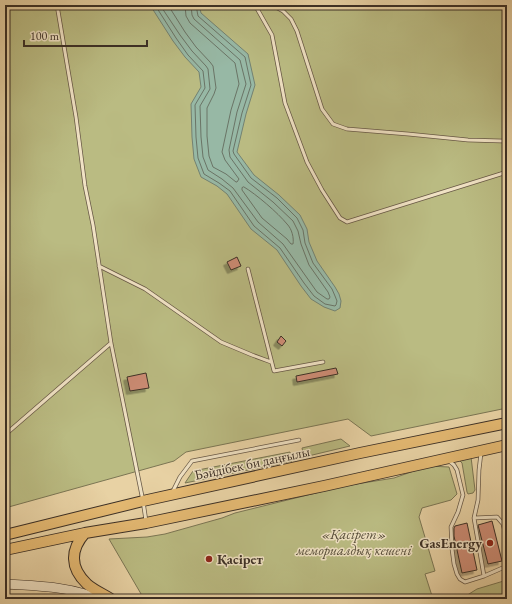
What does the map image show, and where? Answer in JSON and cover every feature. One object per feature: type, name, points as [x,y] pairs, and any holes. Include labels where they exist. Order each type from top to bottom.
[{"type":"main road","name":"Бәйдібек би даңғылы","points":[[5,535],[143,501],[360,453],[507,423]]},
{"type":"main road","points":[[5,550],[85,533],[146,523],[324,486],[507,445]]},
{"type":"main road","points":[[85,533],[79,540],[75,549],[74,561],[77,573],[94,590],[111,599]]},
{"type":"main road","points":[[5,584],[64,590],[97,599]]},
{"type":"lane","points":[[57,5],[111,343],[143,501],[146,523]]},
{"type":"lane","points":[[255,5],[272,35],[285,103],[307,162],[322,190],[340,218],[347,222],[507,172]]},
{"type":"lane","points":[[272,5],[284,11],[291,19],[297,31],[322,108],[333,124],[347,129],[468,140],[507,140]]},
{"type":"lane","points":[[99,266],[145,289],[222,342],[272,362]]},
{"type":"lane","points":[[248,269],[274,371],[324,362]]},
{"type":"lane","points":[[5,433],[7,433],[111,343]]},
{"type":"lane","points":[[171,495],[180,477],[192,461],[299,440]]},
{"type":"lane","points":[[481,450],[478,500],[474,518],[484,576]]},
{"type":"lane","points":[[445,458],[454,465],[457,470],[463,495],[458,512],[451,527],[452,549],[457,574],[460,579],[465,582],[507,566]]},
{"type":"lane","points":[[474,518],[497,517],[503,524],[507,540]]},
{"type":"green space","points":[[5,5],[507,5],[507,408],[371,436],[348,419],[186,452],[174,461],[5,508]]},
{"type":"green space","points":[[341,439],[350,446],[304,457],[302,448]]},
{"type":"green space","points":[[290,452],[292,461],[185,483],[193,471]]},
{"type":"green space","points":[[471,457],[475,490],[473,493],[468,494],[462,463],[458,459]]},
{"type":"green space","name":"«Қасірет» мемориалдық кешені","points":[[428,466],[449,467],[457,494],[451,500],[422,508],[419,517],[435,571],[425,574],[433,599],[144,599],[109,539],[147,537],[165,534],[235,513],[344,486],[394,478]]},
{"type":"green space","points":[[507,580],[507,599],[461,599],[477,589]]},
{"type":"water","points":[[150,5],[199,5],[201,13],[248,54],[255,85],[237,152],[254,175],[279,195],[300,215],[307,229],[309,242],[317,261],[339,294],[341,301],[340,308],[335,311],[324,307],[311,299],[277,250],[251,229],[227,194],[217,186],[201,177],[194,159],[191,104],[201,87],[199,72],[173,41]]},
{"type":"building","points":[[237,257],[241,266],[231,270],[227,262]]},
{"type":"building","points":[[281,336],[286,341],[282,346],[277,342]]},
{"type":"building","points":[[336,368],[338,374],[297,382],[296,376]]},
{"type":"building","points":[[146,373],[149,388],[130,391],[127,377]]},
{"type":"building","name":"GasEnergy","points":[[492,521],[502,561],[488,564],[478,525]]},
{"type":"building","points":[[467,523],[477,570],[462,573],[454,536],[454,528],[455,526]]},
{"type":"place","name":"GasEnergy","points":[[490,543]]},
{"type":"place","name":"Қасірет","points":[[209,559]]}]
